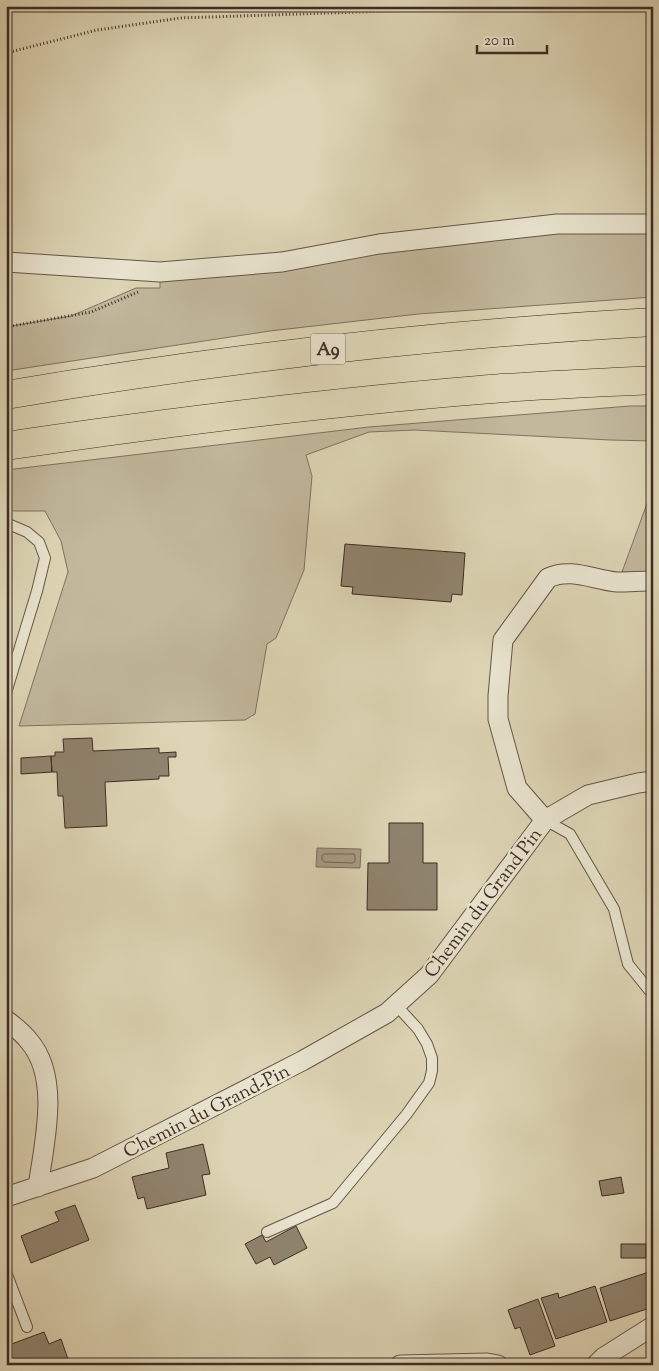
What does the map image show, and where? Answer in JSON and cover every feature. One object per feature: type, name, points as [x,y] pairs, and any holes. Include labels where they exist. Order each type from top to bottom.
[{"type":"highway","name":"A9","points":[[6,395],[110,377],[366,345],[484,333],[653,322]]},
{"type":"highway","points":[[6,446],[219,417],[355,402],[480,390],[653,380]]},
{"type":"street","points":[[6,262],[160,272],[282,262],[379,244],[557,224],[653,224]]},
{"type":"street","points":[[653,581],[616,582],[582,575],[555,575],[548,578],[503,640],[498,696],[498,719],[517,788],[545,820],[588,795],[653,781]]},
{"type":"street","name":"Chemin du Grand Pin","points":[[396,1004],[429,975],[545,820]]},
{"type":"street","name":"Chemin du Grand-Pin","points":[[6,1197],[93,1168],[302,1061],[387,1013],[396,1004]]},
{"type":"street","points":[[6,1020],[30,1041],[41,1060],[48,1080],[48,1104],[38,1187]]},
{"type":"street","points":[[596,1365],[604,1357],[653,1326]]},
{"type":"street","points":[[400,1365],[487,1363],[498,1365]]},
{"type":"lane","points":[[6,523],[27,532],[39,542],[45,558],[6,693]]},
{"type":"lane","points":[[545,820],[570,834],[614,908],[628,964],[649,990],[653,991]]},
{"type":"lane","points":[[267,1232],[333,1203],[406,1115],[429,1083],[432,1071],[432,1058],[427,1044],[418,1029],[396,1004]]},
{"type":"lane","points":[[6,1272],[26,1327]]},
{"type":"path","points":[[6,53],[97,30],[180,18],[536,6]]},
{"type":"path","points":[[6,328],[92,312],[157,284],[160,272]]},
{"type":"shaded area","points":[[653,224],[653,297],[418,314],[270,331],[6,371],[6,327],[71,316],[136,288],[160,288],[160,272],[379,244]]},
{"type":"shaded area","points":[[630,406],[653,406],[653,441],[415,430],[369,432],[306,455],[312,476],[304,570],[276,638],[267,644],[255,714],[245,720],[19,726],[68,572],[61,541],[45,511],[6,511],[6,470],[369,427]]},
{"type":"shaded area","points":[[653,487],[653,574],[622,572]]},
{"type":"water","points":[[317,848],[361,849],[360,868],[316,867]]},
{"type":"building","points":[[345,544],[465,553],[462,595],[452,594],[451,602],[352,594],[353,587],[341,586]]},
{"type":"building","points":[[92,738],[93,751],[159,748],[159,753],[176,752],[176,757],[168,757],[169,776],[159,776],[159,779],[105,782],[107,826],[65,828],[63,796],[58,796],[57,772],[52,772],[51,756],[55,756],[55,752],[64,752],[63,739]]},
{"type":"building","points":[[51,756],[52,772],[21,774],[21,758]]},
{"type":"building","points":[[389,823],[423,823],[423,863],[437,863],[437,910],[367,910],[368,863],[389,863]]},
{"type":"building","points":[[203,1144],[210,1174],[202,1175],[206,1195],[147,1209],[144,1197],[138,1199],[132,1177],[169,1168],[166,1153]]},
{"type":"building","points":[[621,1177],[624,1193],[602,1196],[599,1181]]},
{"type":"building","points":[[75,1205],[89,1240],[31,1263],[21,1236],[59,1221],[55,1212]]},
{"type":"building","points":[[296,1226],[307,1248],[274,1265],[270,1257],[256,1264],[245,1244],[262,1235],[266,1242]]},
{"type":"building","points":[[621,1244],[646,1244],[646,1258],[621,1258]]},
{"type":"building","points":[[649,1272],[653,1285],[653,1307],[610,1321],[600,1288]]},
{"type":"building","points":[[595,1286],[607,1322],[556,1339],[541,1298],[558,1293],[559,1298]]},
{"type":"building","points":[[538,1299],[555,1346],[530,1355],[520,1327],[515,1329],[508,1310]]},
{"type":"building","points":[[44,1332],[49,1344],[61,1339],[70,1365],[6,1365],[6,1346]]}]
